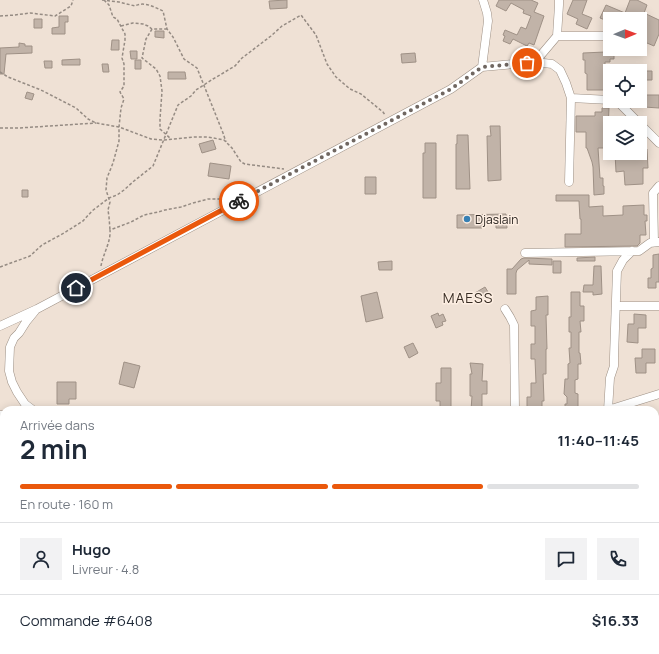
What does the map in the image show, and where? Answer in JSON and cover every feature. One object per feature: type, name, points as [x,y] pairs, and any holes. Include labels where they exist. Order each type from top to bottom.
[{"type":"street","points":[[482,67],[488,21],[488,13],[483,0]]},
{"type":"street","points":[[535,62],[557,36],[558,0]]},
{"type":"street","points":[[557,36],[603,36]]},
{"type":"street","points":[[0,326],[37,309],[451,89],[482,67],[535,62],[552,64],[560,70],[571,98],[569,182]]},
{"type":"street","points":[[571,98],[603,100]]},
{"type":"street","points":[[624,108],[633,116]]},
{"type":"street","points":[[647,130],[659,143]]},
{"type":"street","points":[[525,253],[639,251],[650,243],[656,242],[653,193],[659,186]]},
{"type":"street","points":[[608,406],[610,378],[614,366],[618,271],[623,260],[632,251]]},
{"type":"street","points":[[616,306],[659,306]]},
{"type":"street","points":[[28,406],[21,398],[12,382],[9,370],[10,347],[14,338],[37,309]]},
{"type":"street","points":[[505,309],[514,325],[515,406]]},
{"type":"street","points":[[621,406],[659,394]]},
{"type":"path","points":[[0,16],[30,13],[55,16],[72,6],[73,0]]},
{"type":"path","points":[[101,265],[110,235],[108,210],[110,202],[106,190],[107,178],[119,141],[121,108],[124,99],[120,92],[124,86],[124,64],[122,58],[125,40],[124,34],[117,19],[113,17],[110,5],[103,0]]},
{"type":"path","points":[[103,0],[135,6],[142,4],[162,11],[167,29],[173,37],[184,59],[197,68],[205,85],[226,143]]},
{"type":"path","points":[[0,267],[30,256],[42,245],[77,225],[92,211],[109,198],[124,190],[153,166],[178,104],[191,96],[196,90],[235,66],[242,58],[282,26],[301,14],[316,35],[328,64],[336,77],[350,89],[361,94],[383,112],[389,122]]},
{"type":"path","points":[[120,27],[133,23],[143,24],[152,29],[167,29]]},
{"type":"path","points":[[152,29],[146,38],[142,58],[156,69],[160,76],[162,91],[160,129],[171,139]]},
{"type":"path","points":[[0,72],[8,77],[41,90],[76,108],[88,119],[96,123]]},
{"type":"path","points":[[0,128],[96,123],[119,127],[151,139],[163,140],[195,136],[208,137],[224,140],[232,148],[241,162],[245,164],[297,171]]},
{"type":"path","points":[[110,230],[144,215],[182,208],[208,199],[228,199],[240,201]]},
{"type":"building","points":[[287,0],[287,8],[270,9],[269,1]]},
{"type":"building","points":[[499,0],[531,0],[538,3],[534,12],[544,16],[534,45],[529,43],[527,46],[513,39],[510,44],[503,41],[505,30],[517,35],[521,27],[526,29],[531,16],[523,13],[524,10],[511,3],[506,11],[496,6]]},
{"type":"building","points":[[573,0],[587,0],[582,14],[592,18],[587,29],[576,24],[578,19],[567,14]]},
{"type":"building","points":[[630,0],[637,0],[647,5],[644,12],[625,12]]},
{"type":"building","points":[[606,5],[623,12],[603,12],[603,19],[600,18]]},
{"type":"building","points":[[647,14],[659,20],[659,34],[654,46],[647,43]]},
{"type":"building","points":[[59,16],[68,16],[68,22],[65,22],[65,34],[52,34],[52,28],[59,27]]},
{"type":"building","points":[[34,19],[42,19],[42,28],[34,28]]},
{"type":"building","points":[[155,31],[164,31],[164,38],[155,37]]},
{"type":"building","points":[[112,40],[119,40],[119,50],[111,50]]},
{"type":"building","points":[[19,43],[25,44],[25,46],[32,46],[32,53],[6,54],[4,74],[0,74],[0,48],[19,47]]},
{"type":"building","points":[[130,51],[137,51],[137,59],[131,59]]},
{"type":"building","points":[[603,52],[603,56],[614,56],[614,59],[610,59],[610,62],[605,62],[605,64],[603,64],[603,90],[587,90],[587,74],[585,73],[585,60],[583,60],[583,53]]},
{"type":"building","points":[[415,53],[416,62],[402,63],[401,54]]},
{"type":"building","points":[[80,59],[80,65],[62,65],[62,60]]},
{"type":"building","points":[[135,60],[141,60],[141,69],[135,69]]},
{"type":"building","points":[[44,61],[52,61],[52,68],[45,68]]},
{"type":"building","points":[[102,64],[108,64],[109,72],[103,72]]},
{"type":"building","points":[[647,71],[652,71],[652,80],[647,80]]},
{"type":"building","points":[[168,72],[185,72],[186,79],[168,79]]},
{"type":"building","points":[[27,92],[34,94],[32,100],[25,98]]},
{"type":"building","points":[[647,95],[659,95],[659,108],[647,107]]},
{"type":"building","points":[[602,108],[609,108],[609,116],[603,116],[603,148],[598,148],[600,178],[603,178],[604,194],[594,195],[593,167],[586,148],[586,132],[576,132],[576,116],[595,116],[595,112],[602,112]]},
{"type":"building","points":[[490,126],[500,126],[501,180],[488,181],[487,136],[491,136]]},
{"type":"building","points":[[457,135],[468,135],[470,189],[456,189]]},
{"type":"building","points":[[213,140],[216,149],[202,153],[199,144]]},
{"type":"building","points":[[425,143],[436,143],[436,198],[423,198],[423,153],[425,153]]},
{"type":"building","points":[[647,149],[648,168],[643,168],[643,184],[625,185],[624,171],[616,172],[615,160],[647,160]]},
{"type":"building","points":[[210,163],[231,166],[229,179],[208,176]]},
{"type":"building","points":[[365,177],[376,177],[376,194],[365,194]]},
{"type":"building","points":[[22,190],[28,190],[28,197],[22,197]]},
{"type":"building","points":[[556,195],[589,195],[589,207],[603,206],[603,216],[623,215],[623,206],[644,205],[644,215],[647,215],[647,221],[645,221],[646,235],[640,235],[640,243],[637,246],[565,247],[565,234],[581,234],[579,201],[556,201]]},
{"type":"building","points":[[506,214],[507,228],[496,228],[496,224],[482,224],[482,228],[457,228],[457,215]]},
{"type":"building","points":[[659,254],[659,282],[656,282],[656,288],[648,288],[648,278],[651,278],[651,269],[653,268],[653,255]]},
{"type":"building","points":[[595,257],[595,261],[577,261],[577,258]]},
{"type":"building","points":[[521,259],[552,259],[552,265],[529,264],[529,260],[517,270],[516,294],[507,294],[507,269],[512,269]]},
{"type":"building","points":[[392,261],[392,270],[379,270],[378,262]]},
{"type":"building","points":[[553,261],[561,261],[561,273],[553,273]]},
{"type":"building","points":[[594,266],[601,266],[602,294],[593,295],[593,292],[583,292],[584,285],[593,285]]},
{"type":"building","points":[[485,287],[488,292],[478,299],[475,293]]},
{"type":"building","points":[[377,292],[383,318],[366,322],[361,296]]},
{"type":"building","points":[[571,292],[580,292],[580,306],[584,306],[584,321],[580,321],[581,332],[579,332],[579,353],[581,364],[578,364],[578,379],[575,380],[575,393],[578,394],[578,406],[565,406],[565,404],[567,404],[567,397],[564,394],[565,379],[568,379],[568,364],[570,363],[569,348],[571,348],[571,332],[569,332],[569,317],[571,317]]},
{"type":"building","points":[[548,296],[548,315],[546,315],[546,374],[543,374],[544,401],[542,401],[542,406],[527,406],[527,397],[531,397],[531,383],[536,383],[535,359],[531,359],[531,344],[535,344],[535,326],[531,326],[531,311],[536,310],[536,297]]},
{"type":"building","points":[[438,313],[439,316],[443,314],[446,321],[442,322],[443,325],[436,328],[431,316]]},
{"type":"building","points":[[634,314],[646,315],[646,328],[638,328],[638,343],[627,342],[628,324],[634,324]]},
{"type":"building","points":[[413,343],[418,353],[409,358],[404,347]]},
{"type":"building","points":[[642,349],[655,349],[655,363],[646,363],[646,373],[636,373],[635,358],[642,358]]},
{"type":"building","points":[[124,362],[140,366],[134,388],[119,384]]},
{"type":"building","points":[[470,363],[483,364],[482,381],[487,381],[487,394],[482,394],[482,406],[471,406],[470,374],[472,374]]},
{"type":"building","points":[[441,368],[451,368],[451,406],[440,406],[440,401],[436,401],[436,383],[441,383]]},
{"type":"building","points":[[57,382],[76,382],[76,399],[69,399],[69,404],[57,404]]},
{"type":"way so far","points":[[239,201],[451,89],[482,67],[527,63]]},
{"type":"place","name":"Djaslain","points":[[467,219]]},
{"type":"district","name":"MAESS","points":[[468,297]]},
{"type":"route","points":[[76,288],[239,201]]}]
